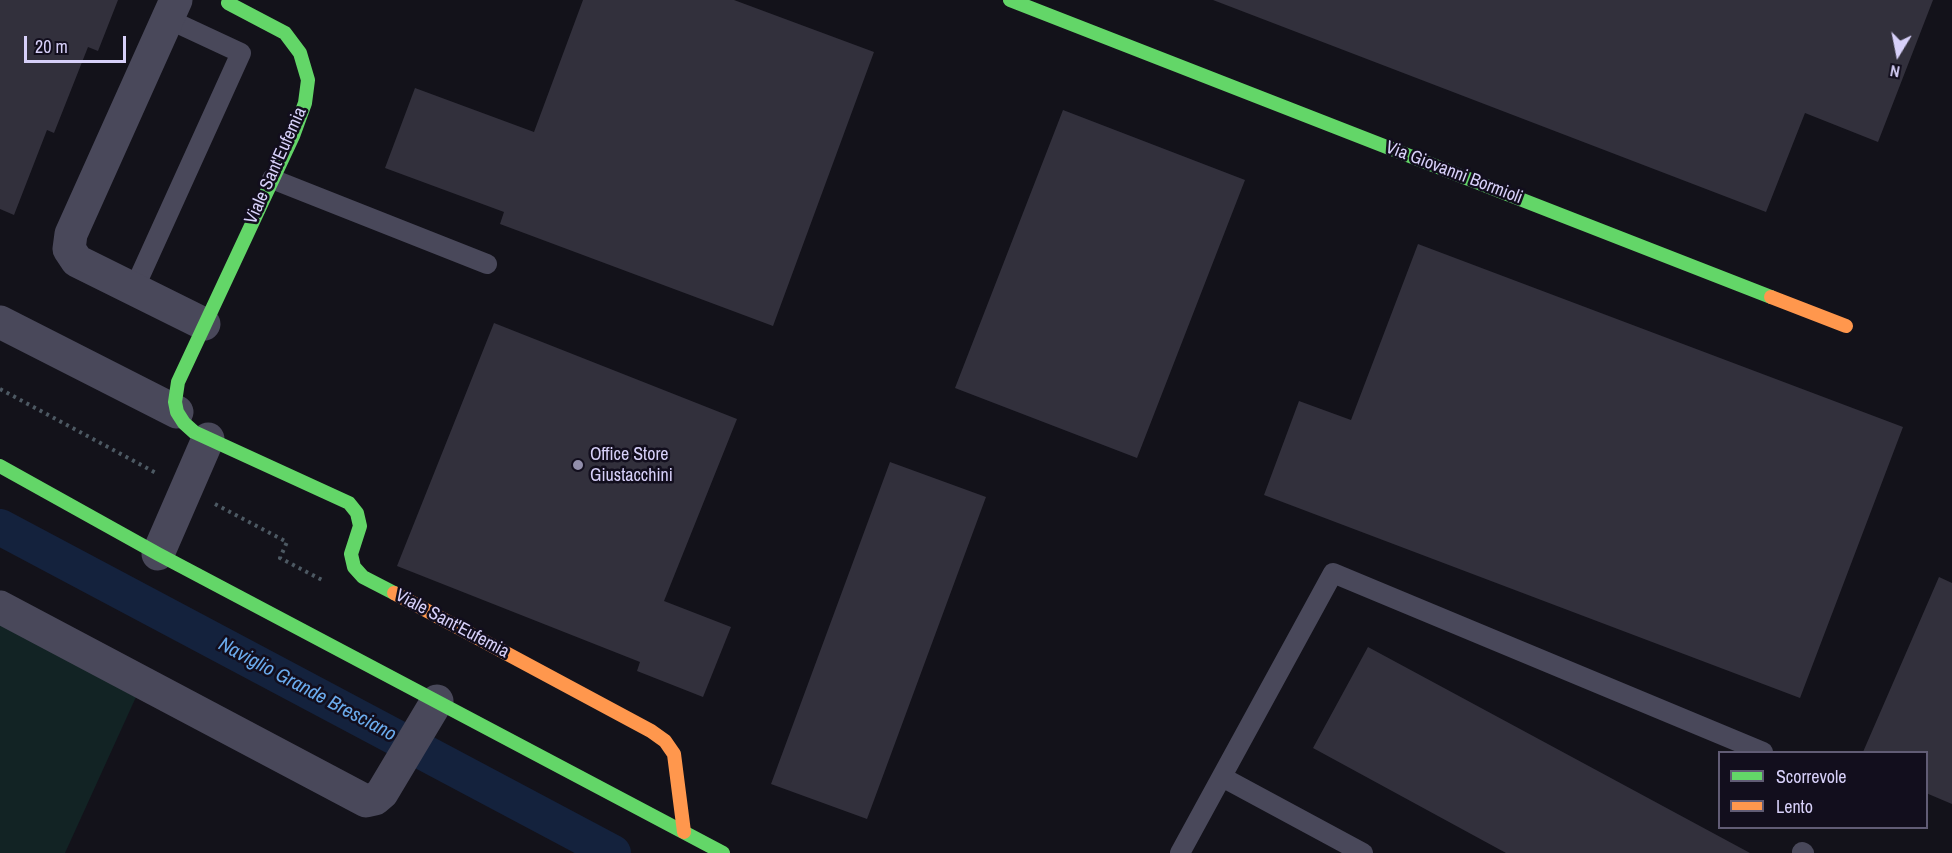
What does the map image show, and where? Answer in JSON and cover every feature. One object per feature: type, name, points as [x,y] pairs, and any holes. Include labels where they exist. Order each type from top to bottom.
[{"type":"street","name":"Via Giovanni Bormioli","points":[[1010,0],[1051,10],[1846,326]]},
{"type":"street","name":"Viale Sant'Eufemia","points":[[228,3],[257,16],[285,33],[300,53],[308,80],[305,103],[293,136],[204,324],[176,392],[177,412],[194,432],[349,503],[357,513],[360,526],[351,554],[354,567],[363,577],[640,725],[665,741],[674,754],[684,832]]},
{"type":"street","points":[[172,9],[68,241],[72,256],[77,261],[204,324]]},
{"type":"street","name":"Viale Sant'Eufemia","points":[[0,322],[177,412]]},
{"type":"street","points":[[158,554],[208,439]]},
{"type":"street","points":[[0,466],[158,554],[723,853]]},
{"type":"street","points":[[0,607],[366,801],[375,799],[382,793],[436,701]]},
{"type":"lane","points":[[134,289],[241,53],[172,9]]},
{"type":"lane","points":[[272,179],[487,264]]},
{"type":"lane","points":[[1180,853],[1333,573],[1758,751]]},
{"type":"lane","points":[[1222,777],[1363,853]]},
{"type":"shaded area","points":[[0,624],[136,697],[65,853],[0,853]]},
{"type":"building","points":[[0,0],[118,0],[98,51],[88,47],[54,133],[47,130],[14,215],[0,209]]},
{"type":"building","points":[[583,0],[734,0],[874,52],[773,326],[500,224],[504,212],[385,168],[415,88],[534,132]]},
{"type":"building","points":[[1213,0],[1933,0],[1878,142],[1805,113],[1766,212]]},
{"type":"building","points":[[1063,110],[1245,180],[1137,458],[955,388]]},
{"type":"building","points":[[1418,244],[1903,427],[1800,698],[1264,495],[1299,401],[1351,420]]},
{"type":"building","name":"Office Store Giustacchini","points":[[494,323],[737,419],[664,601],[731,627],[703,697],[637,671],[640,662],[397,566]]},
{"type":"building","points":[[890,462],[986,497],[867,819],[771,784]]},
{"type":"building","points":[[1939,577],[1952,583],[1952,804],[1928,794],[1928,751],[1863,751]]},
{"type":"building","points":[[1368,647],[1750,853],[1506,853],[1313,748]]},
{"type":"waterway","name":"Naviglio Grande Bresciano","points":[[0,527],[613,853]]},
{"type":"traffic: fast","points":[[1010,0],[1771,297]]},
{"type":"traffic: fast","points":[[228,3],[285,33],[300,53],[308,80],[305,103],[293,136],[178,382],[175,402],[177,412],[194,432],[349,503],[357,513],[360,526],[351,554],[354,567],[363,577],[394,593]]},
{"type":"traffic: fast","points":[[0,466],[158,554],[723,853]]},
{"type":"traffic: slow","points":[[1771,297],[1846,326]]},
{"type":"traffic: slow","points":[[394,593],[651,731],[665,741],[674,754],[684,832]]},
{"type":"place","name":"Office Store Giustacchini","points":[[578,465]]}]
